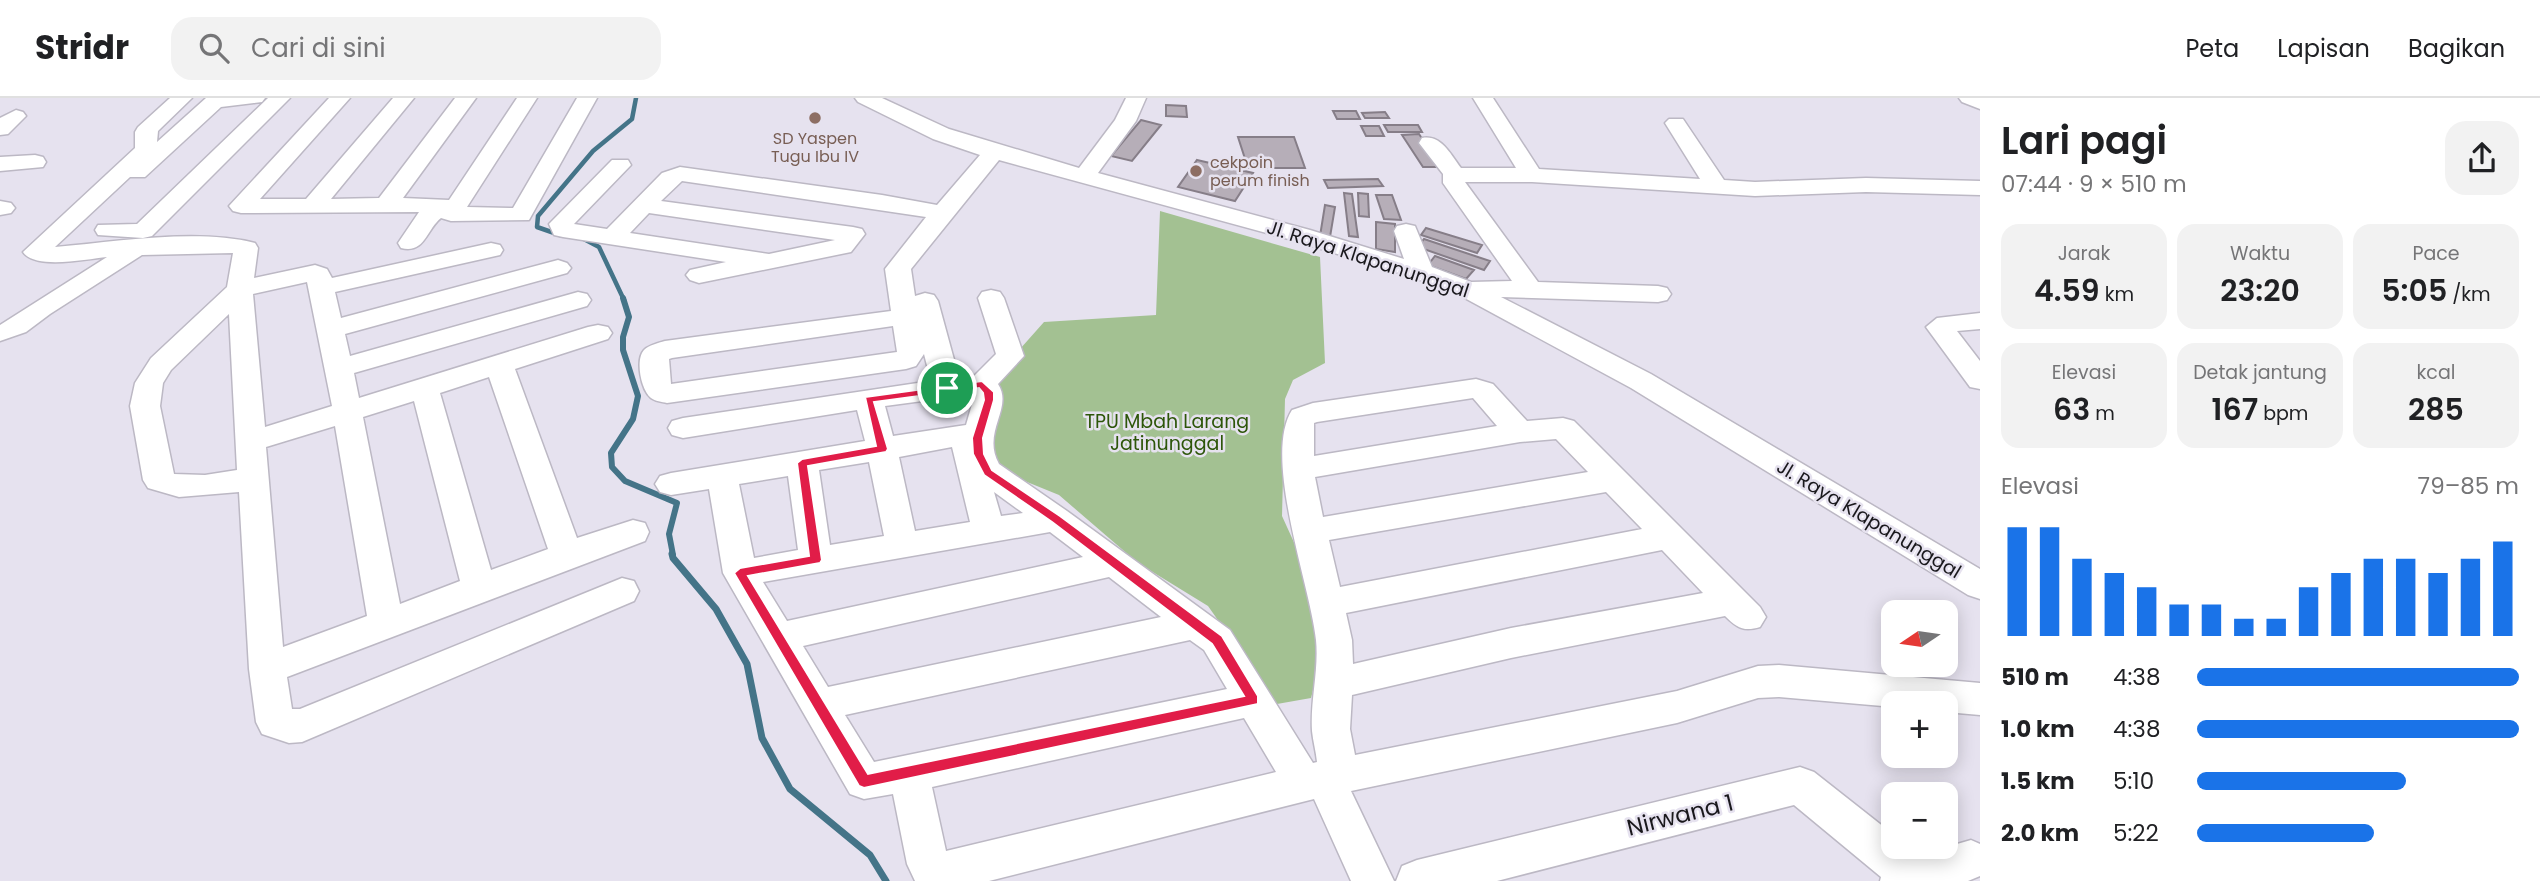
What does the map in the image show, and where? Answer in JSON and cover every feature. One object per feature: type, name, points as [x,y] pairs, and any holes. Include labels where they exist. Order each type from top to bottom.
[{"type":"street","points":[[182,98],[146,132],[147,148],[143,153],[35,252],[44,254],[243,245],[247,250],[240,289],[253,441],[267,669],[275,722],[289,726],[302,725],[622,591]]},
{"type":"street","points":[[255,98],[215,102],[74,229],[143,231],[280,98]]},
{"type":"street","points":[[340,98],[233,214],[313,206],[436,205],[451,214],[520,215],[587,98]]},
{"type":"street","points":[[313,206],[404,98]]},
{"type":"street","points":[[386,205],[466,98]]},
{"type":"street","points":[[410,243],[430,214],[457,205],[527,98]]},
{"type":"street","name":"Jl. Raya Klapanunggal","points":[[865,98],[941,134],[994,152],[1301,235],[1468,289],[1641,381],[1980,586]]},
{"type":"street","points":[[1085,176],[1125,121],[1136,98]]},
{"type":"street","points":[[1483,98],[1532,175]]},
{"type":"street","points":[[1969,98],[1980,103]]},
{"type":"street","points":[[1676,123],[1717,187]]},
{"type":"street","points":[[1430,143],[1455,175]]},
{"type":"street","points":[[947,388],[898,269],[940,213],[994,152]]},
{"type":"street","points":[[0,164],[35,162]]},
{"type":"street","points":[[620,165],[560,226],[566,231],[768,261]]},
{"type":"street","points":[[613,237],[670,178],[680,174],[882,202],[940,213]]},
{"type":"street","points":[[1455,175],[1532,175],[1755,189],[1866,185],[1980,188]]},
{"type":"street","points":[[1455,175],[1452,177],[1454,183],[1530,289]]},
{"type":"street","points":[[699,275],[842,247],[882,202]]},
{"type":"street","points":[[643,205],[853,234]]},
{"type":"street","points":[[1406,231],[1421,272]]},
{"type":"street","points":[[0,333],[12,332],[38,310],[113,267],[134,249]]},
{"type":"street","points":[[320,288],[492,250]]},
{"type":"street","points":[[328,330],[558,268]]},
{"type":"street","points":[[254,479],[190,486],[162,483],[156,474],[145,406],[149,383],[160,364],[240,289],[315,273],[348,413],[386,624]]},
{"type":"street","points":[[1468,289],[1658,294]]},
{"type":"street","points":[[682,428],[982,384],[1010,356],[991,298]]},
{"type":"street","points":[[337,369],[578,300]]},
{"type":"street","points":[[914,309],[911,353],[906,360],[667,394],[659,390],[655,377],[655,355],[666,350],[914,309]]},
{"type":"street","points":[[1980,321],[1939,327],[1980,380]]},
{"type":"street","points":[[253,441],[598,333]]},
{"type":"street","points":[[499,365],[567,555]]},
{"type":"street","points":[[982,384],[989,392],[989,400],[971,434],[988,530]]},
{"type":"street","points":[[1323,779],[1335,684],[1334,640],[1299,469],[1299,423],[1302,417],[1312,413],[1476,388],[1483,391],[1520,432]]},
{"type":"street","points":[[425,389],[479,587]]},
{"type":"street","points":[[868,399],[882,449],[902,545]]},
{"type":"street","points":[[1299,469],[1520,432],[1563,428],[1740,609],[1511,643],[1335,684]]},
{"type":"street","points":[[671,484],[971,434]]},
{"type":"street","points":[[971,434],[988,472],[1056,519],[1217,640],[1253,700],[1323,779],[1373,881]]},
{"type":"street","points":[[802,463],[816,560]]},
{"type":"street","points":[[722,476],[740,573],[864,781],[909,774],[1253,700]]},
{"type":"street","points":[[1311,531],[1615,479]]},
{"type":"street","points":[[740,573],[1056,519]]},
{"type":"street","points":[[267,669],[479,587],[633,532]]},
{"type":"street","points":[[1327,603],[1671,536]]},
{"type":"street","points":[[1936,559],[1980,557]]},
{"type":"street","points":[[778,637],[1113,564]]},
{"type":"street","points":[[819,705],[1197,624]]},
{"type":"street","points":[[909,774],[928,864],[936,873],[953,875],[1323,779],[1677,707],[1758,682],[1779,681],[1980,699]]},
{"type":"street","name":"Nirwana 1","points":[[1418,881],[1800,785],[1907,879]]},
{"type":"street","points":[[1907,879],[1970,860]]},
{"type":"green space","name":"TPU Mbah Larang Jatinunggal","points":[[1160,211],[1320,257],[1325,363],[1293,380],[1285,399],[1282,516],[1317,593],[1319,667],[1311,698],[1277,704],[1208,606],[1138,563],[1059,495],[1010,475],[987,452],[987,412],[1011,359],[1044,322],[1156,315]]},
{"type":"building","points":[[1166,105],[1186,106],[1187,117],[1166,116]]},
{"type":"building","points":[[1333,111],[1356,111],[1360,119],[1337,119]]},
{"type":"building","points":[[1385,112],[1389,118],[1365,118],[1362,113]]},
{"type":"building","points":[[1141,120],[1161,125],[1132,161],[1111,156]]},
{"type":"building","points":[[1384,125],[1418,125],[1422,132],[1388,132]]},
{"type":"building","points":[[1361,126],[1379,126],[1384,136],[1366,136]]},
{"type":"building","points":[[1419,134],[1441,167],[1423,167],[1402,135]]},
{"type":"building","points":[[1238,137],[1294,137],[1305,168],[1248,168]]},
{"type":"building","points":[[1197,160],[1253,173],[1235,201],[1178,187]]},
{"type":"building","points":[[1378,179],[1383,186],[1328,188],[1324,180]]},
{"type":"building","points":[[1344,193],[1352,194],[1358,237],[1349,236]]},
{"type":"building","points":[[1358,193],[1368,194],[1369,217],[1359,216]]},
{"type":"building","points":[[1376,195],[1392,195],[1401,220],[1384,219]]},
{"type":"building","points":[[1325,205],[1335,207],[1330,237],[1320,236]]},
{"type":"building","points":[[1376,222],[1395,224],[1395,252],[1376,249]]},
{"type":"building","points":[[1426,228],[1482,245],[1477,253],[1421,235]]},
{"type":"building","points":[[1424,239],[1490,261],[1484,270],[1418,247]]},
{"type":"building","points":[[1435,256],[1474,270],[1466,279],[1428,265]]},
{"type":"waterway","points":[[560,235],[537,227],[538,216],[593,151],[632,119],[636,98]]},
{"type":"waterway","points":[[582,238],[599,247],[624,300]]},
{"type":"waterway","points":[[623,298],[629,317],[623,337],[623,350],[638,396],[633,419],[611,453],[612,467],[625,481],[677,503],[669,534],[673,555]]},
{"type":"waterway","points":[[672,554],[716,609],[747,664],[762,738],[790,789],[870,855],[886,881]]},
{"type":"place","name":"SD Yaspen Tugu Ibu IV","points":[[815,118]]},
{"type":"place","name":"cekpoin perum finish","points":[[1196,171]]},
{"type":"route","points":[[982,384],[989,392],[977,438],[978,454],[988,472],[1056,519],[1217,640],[1253,700],[909,774],[864,781],[740,573],[816,560],[802,463],[882,449],[868,399],[947,388],[982,384]]}]
